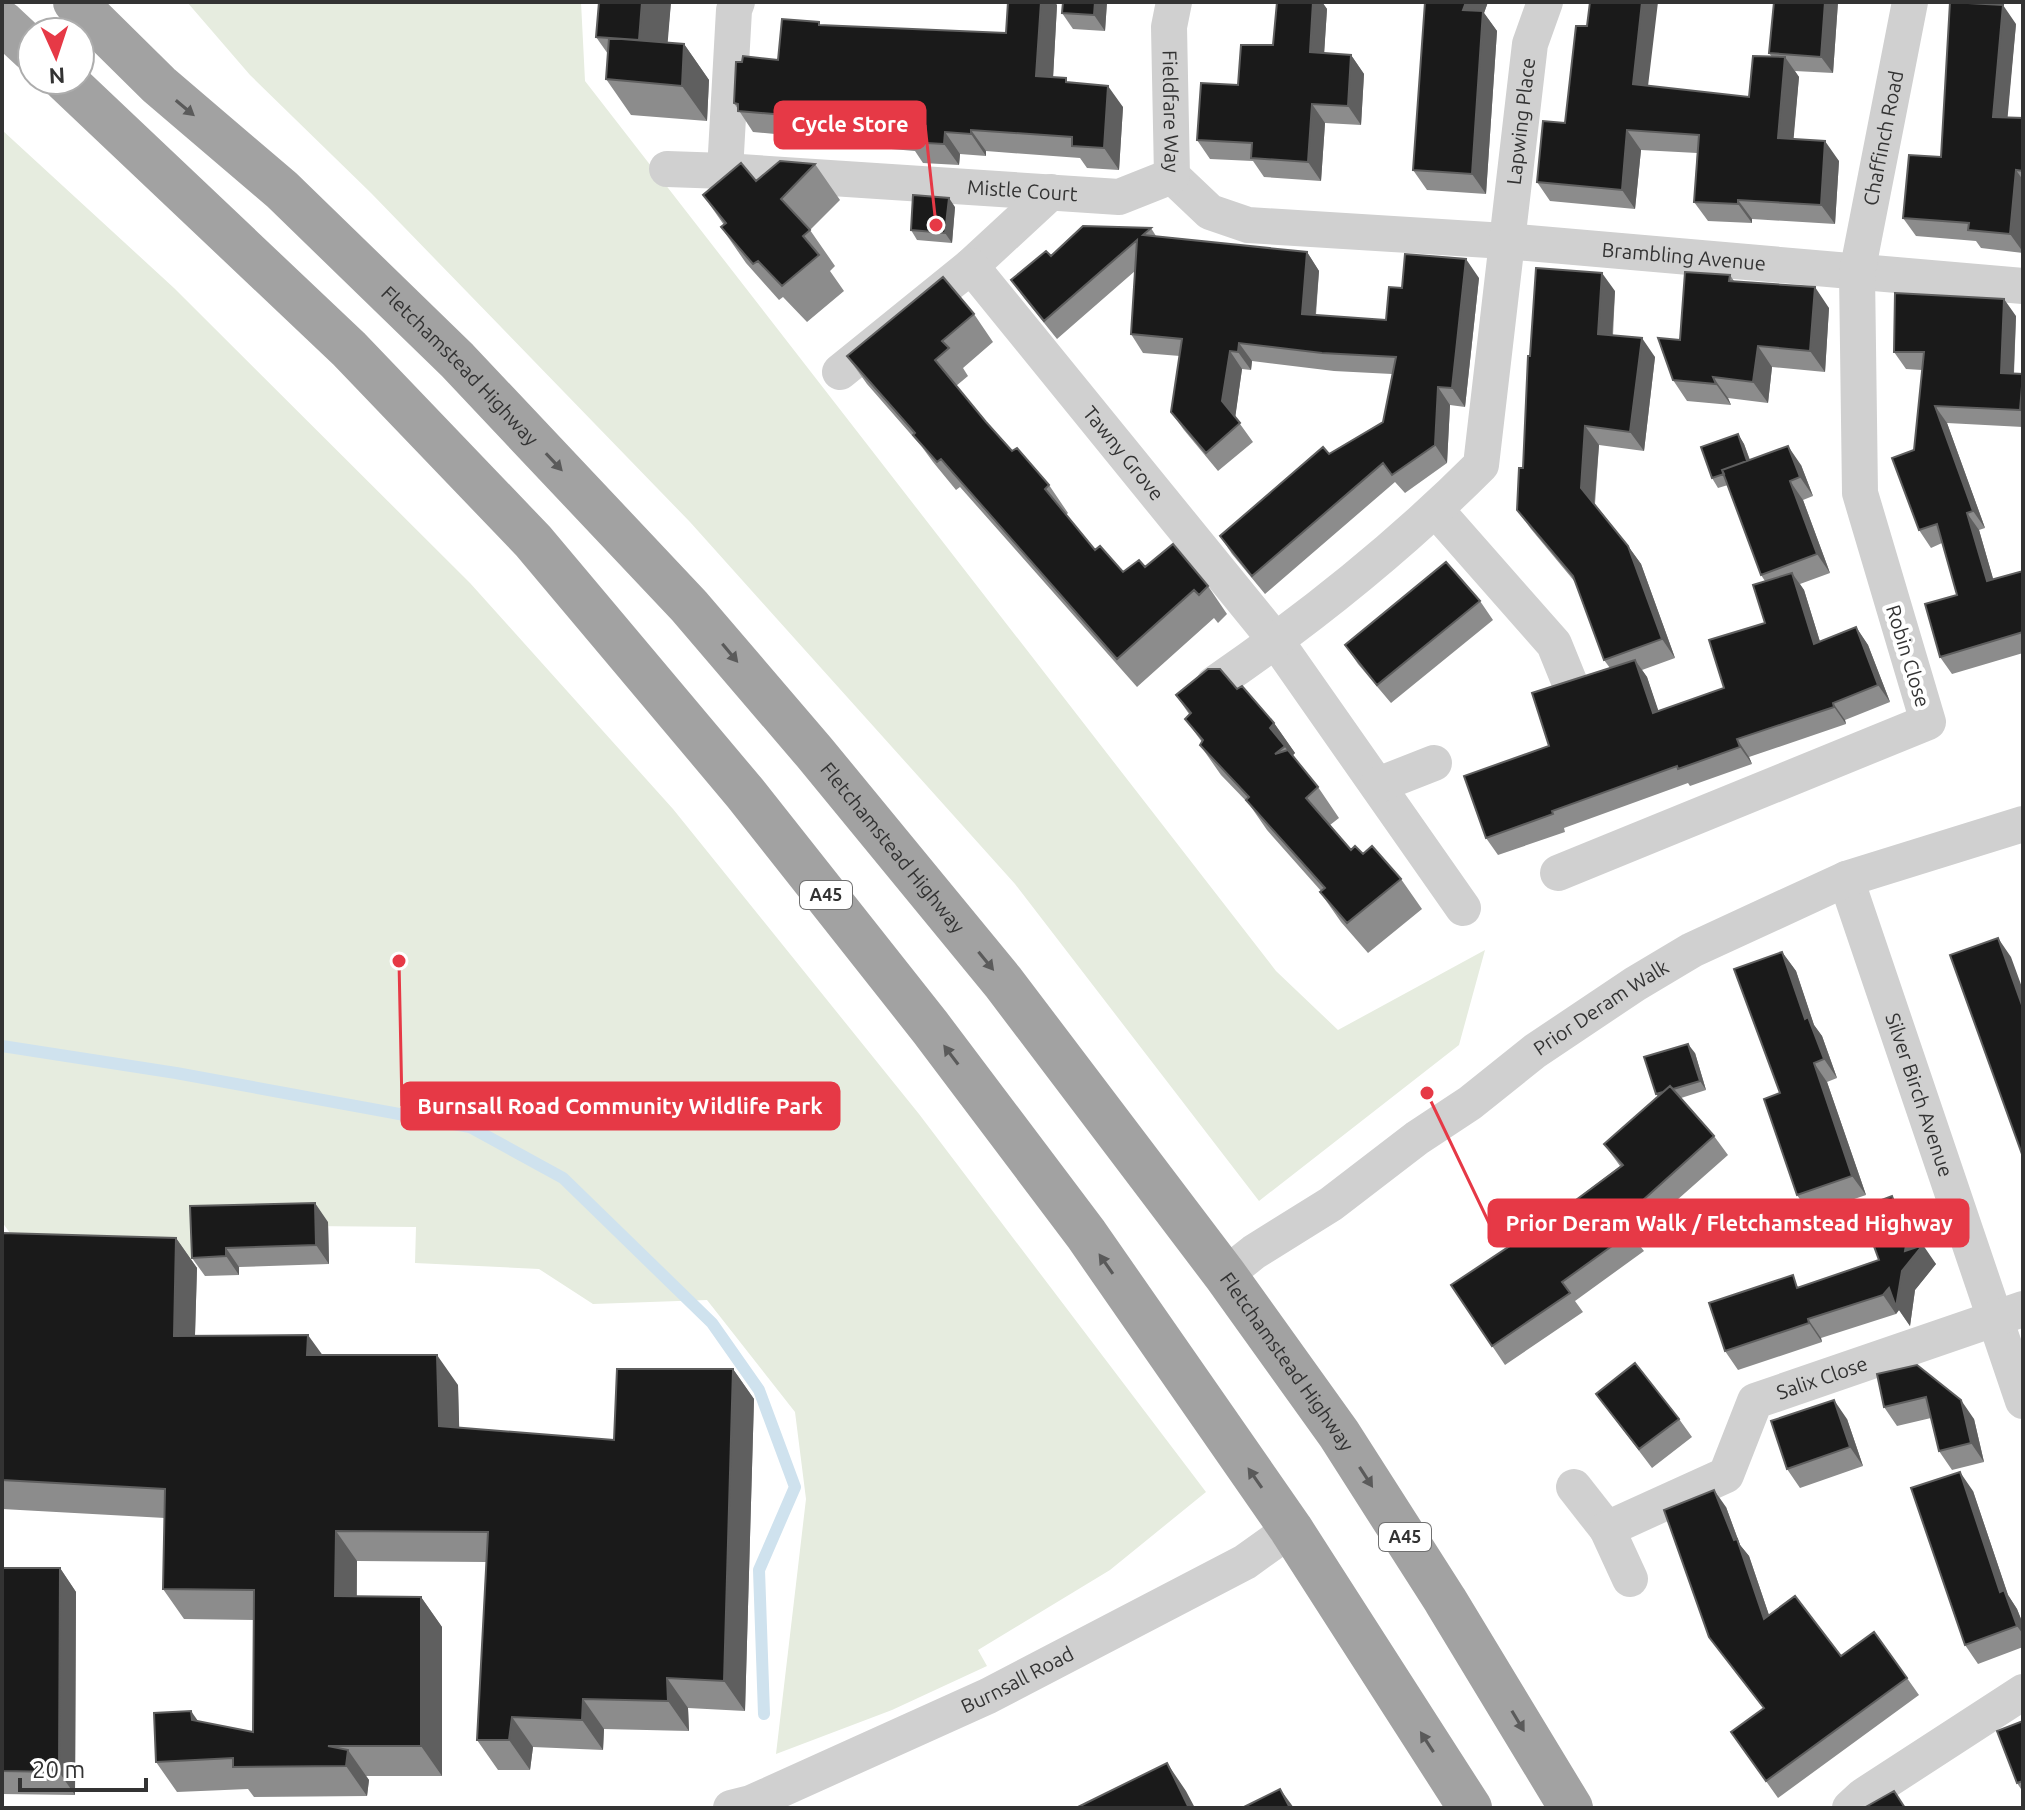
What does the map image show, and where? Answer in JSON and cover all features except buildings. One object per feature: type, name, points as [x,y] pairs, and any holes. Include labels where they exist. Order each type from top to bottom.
[{"type":"highway","name":"Fletchamstead Highway","points":[[75,2],[159,85],[282,190],[457,360],[689,606],[814,752],[1003,982],[1225,1275],[1339,1434],[1445,1600],[1571,1808]]},
{"type":"highway","points":[[87,2],[129,53]]},
{"type":"highway","name":"A45","points":[[82,96],[349,349],[553,565],[745,793],[930,1027],[1086,1234],[1291,1529],[1470,1808]]},
{"type":"street","points":[[725,171],[737,2]]},
{"type":"street","name":"Fieldfare Way","points":[[1174,2],[1169,27],[1172,176],[1210,212],[1248,225],[1346,232]]},
{"type":"street","name":"Lapwing Place","points":[[1505,241],[1530,44],[1545,2]]},
{"type":"street","name":"Chaffinch Road","points":[[1857,273],[1910,2]]},
{"type":"street","name":"Mistle Court","points":[[667,169],[1119,197],[1172,176]]},
{"type":"street","points":[[840,372],[971,266],[1051,192]]},
{"type":"street","name":"Brambling Avenue","points":[[1346,232],[1505,241],[2023,286]]},
{"type":"street","points":[[1214,684],[1276,641],[1436,510],[1481,465],[1505,241]]},
{"type":"street","name":"Tawny Grove","points":[[971,266],[1276,641],[1463,908]]},
{"type":"street","name":"Robin Close","points":[[1574,859],[1928,722],[1860,493],[1857,273]]},
{"type":"street","points":[[1436,510],[1554,644],[1569,681]]},
{"type":"street","points":[[1378,785],[1434,763]]},
{"type":"street","name":"Prior Deram Walk","points":[[1225,1275],[1254,1252],[1331,1204],[1417,1138],[1470,1103],[1535,1051],[1692,950],[1846,879],[2023,824]]},
{"type":"street","name":"Silver Birch Avenue","points":[[1846,879],[2010,1314],[2023,1401]]},
{"type":"street","name":"Salix Close","points":[[1607,1529],[1726,1475],[1755,1401],[2010,1314]]},
{"type":"street","points":[[1574,1487],[1607,1529],[1630,1579]]},
{"type":"street","name":"Burnsall Road","points":[[731,1808],[751,1803],[988,1696],[1245,1562],[1291,1529]]},
{"type":"street","points":[[1850,1808],[1863,1796],[2023,1692]]},
{"type":"shaded area","points":[[187,2],[581,2],[585,81],[1276,971],[1338,1030],[1485,950],[1459,1045],[1259,1201],[1015,884],[690,522],[371,193],[250,75]]},
{"type":"shaded area","points":[[2,130],[174,288],[470,583],[673,809],[919,1114],[1206,1492],[1110,1570],[978,1650],[987,1666],[892,1710],[776,1754],[806,1499],[795,1412],[707,1300],[593,1304],[539,1269],[415,1263],[416,1227],[210,1225],[206,1260],[23,1251],[2,1222]]},
{"type":"waterway","points":[[2,1046],[176,1073],[470,1127],[563,1178],[712,1323],[759,1390],[795,1487],[759,1570],[764,1714]]},
{"type":"place","name":"Cycle Store","points":[[936,225]]},
{"type":"place","name":"Burnsall Road Community Wildlife Park","points":[[399,961]]},
{"type":"place","name":"Prior Deram Walk / Fletchamstead Highway","points":[[1427,1093]]}]
